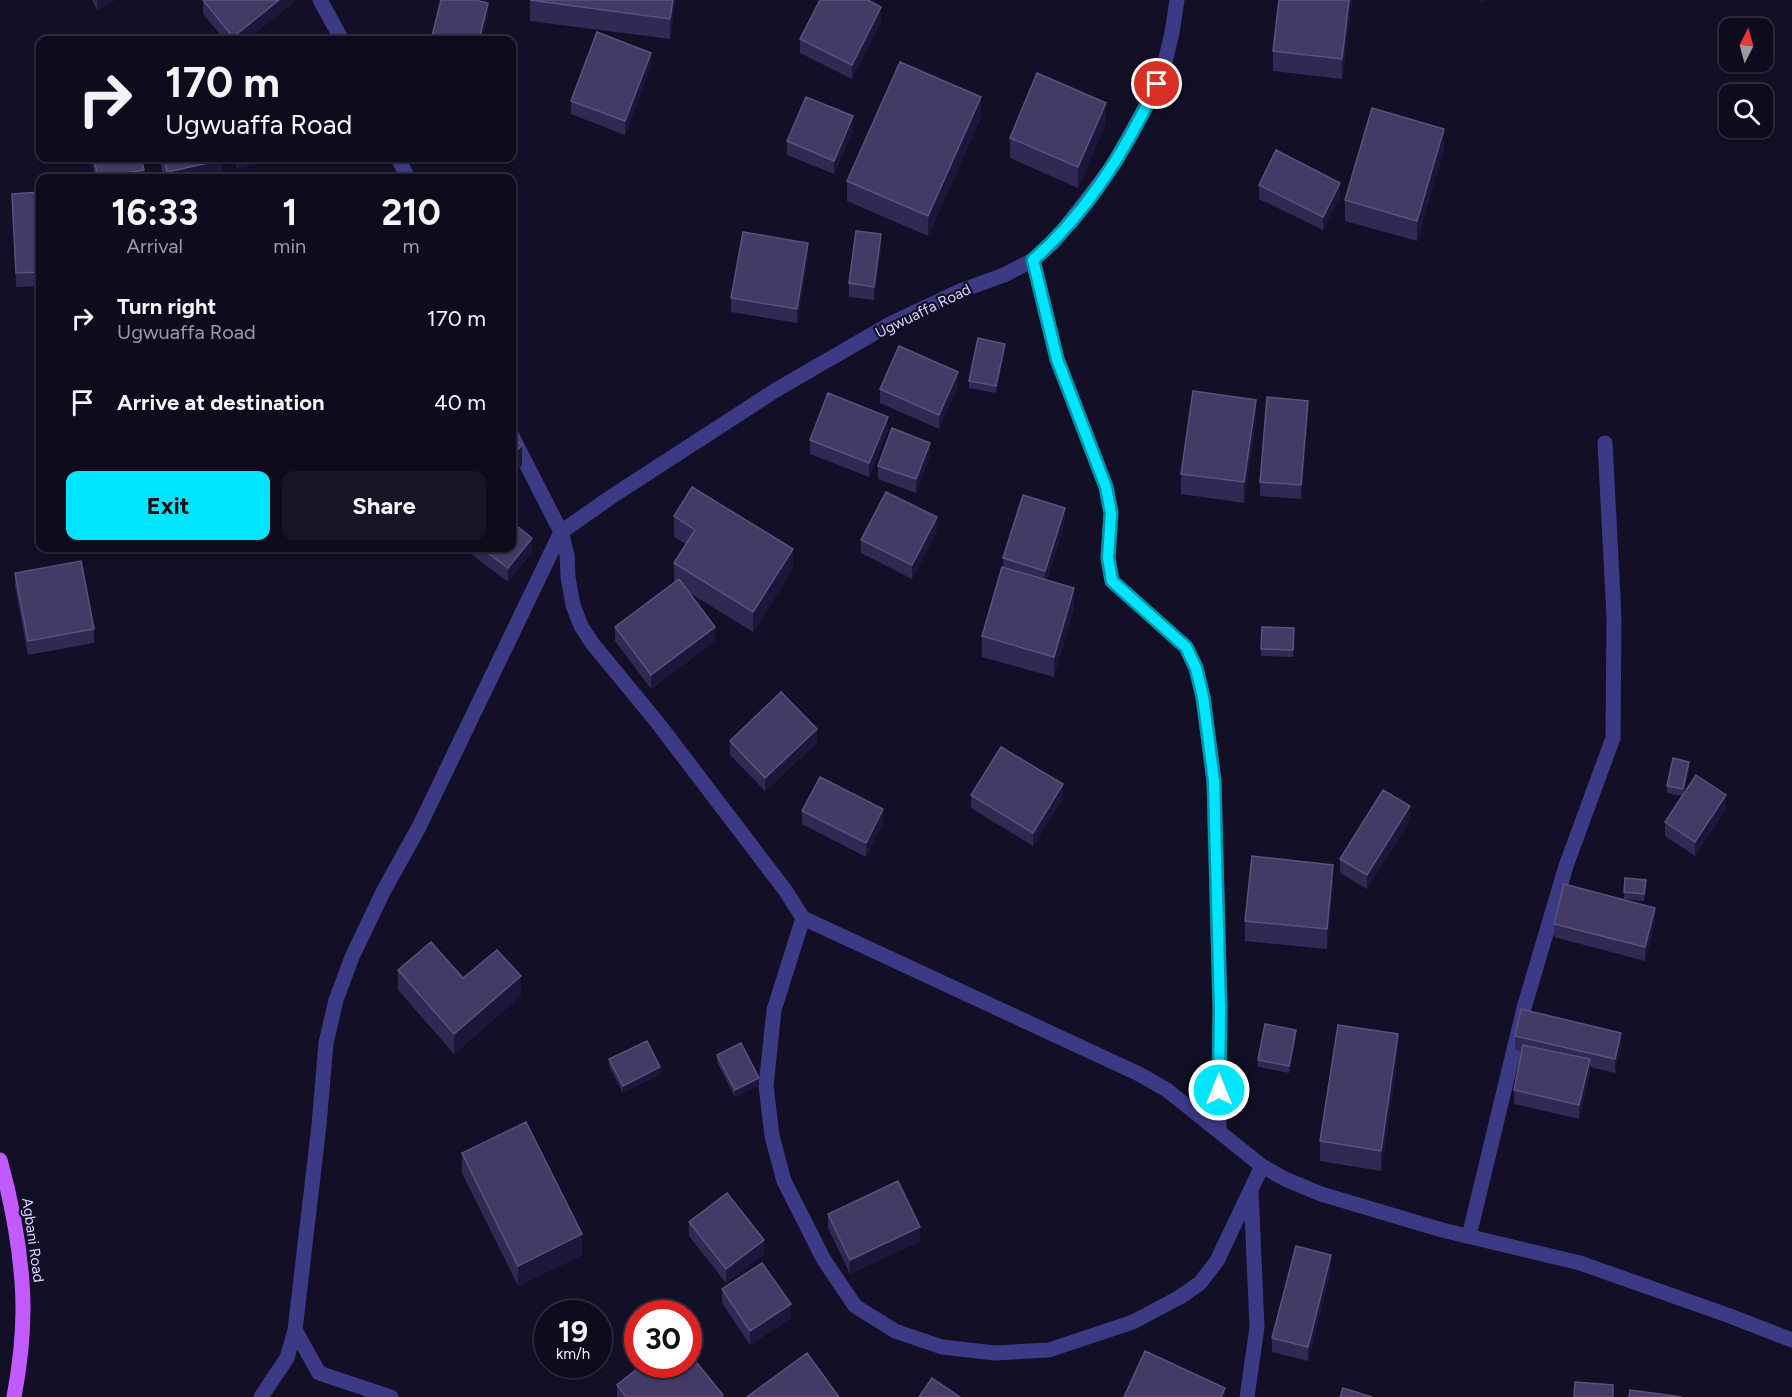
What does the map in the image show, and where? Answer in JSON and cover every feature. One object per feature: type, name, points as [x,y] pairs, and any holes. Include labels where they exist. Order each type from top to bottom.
[{"type":"main road","name":"Agbani Road","points":[[0,1160],[9,1192],[22,1283],[21,1360],[15,1397]]},
{"type":"street","points":[[320,0],[340,36]]},
{"type":"street","name":"Ugwuaffa Road","points":[[561,532],[785,385],[890,324],[960,291],[1004,275],[1033,260],[1054,242],[1112,167],[1130,137],[1163,70],[1177,0]]},
{"type":"street","points":[[1033,260],[1057,359],[1106,487],[1111,513],[1108,558],[1112,581],[1186,647],[1196,668],[1203,697],[1214,781],[1220,1009],[1219,1130]]},
{"type":"street","points":[[1469,1236],[1524,1008],[1566,867],[1613,738],[1614,617],[1605,443]]},
{"type":"street","points":[[516,444],[561,532],[567,555],[573,605],[581,626],[592,644],[664,731],[785,890],[803,918],[1139,1074],[1167,1090],[1262,1166],[1285,1179],[1321,1194],[1469,1236],[1580,1263],[1792,1340]]},
{"type":"street","points":[[261,1397],[287,1358],[296,1330],[318,1137],[326,1043],[336,1000],[352,957],[383,892],[419,827],[561,532]]},
{"type":"street","points":[[803,918],[774,1010],[766,1086],[772,1136],[784,1181],[824,1260],[855,1306],[895,1331],[942,1347],[995,1353],[1049,1350],[1133,1322],[1180,1297],[1200,1283],[1217,1260],[1262,1166]]},
{"type":"street","points":[[1247,1397],[1257,1327],[1251,1189]]},
{"type":"street","points":[[296,1330],[319,1373],[391,1397]]},
{"type":"building","points":[[203,0],[279,0],[234,36]]},
{"type":"building","points":[[441,0],[475,0],[488,3],[480,36],[432,36]]},
{"type":"building","points":[[530,0],[673,0],[670,19]]},
{"type":"building","points":[[820,0],[868,0],[881,7],[852,65],[800,39]]},
{"type":"building","points":[[1279,0],[1349,0],[1342,59],[1273,51]]},
{"type":"building","points":[[597,32],[651,53],[625,121],[571,101]]},
{"type":"building","points":[[900,62],[981,97],[928,216],[847,181]]},
{"type":"building","points":[[1037,73],[1106,103],[1078,167],[1010,138]]},
{"type":"building","points":[[806,97],[853,116],[834,161],[787,141]]},
{"type":"building","points":[[1372,108],[1444,129],[1417,221],[1345,200]]},
{"type":"building","points":[[1276,150],[1340,183],[1323,217],[1259,185]]},
{"type":"building","points":[[95,162],[142,162],[144,170],[121,174],[97,174]]},
{"type":"building","points":[[165,162],[213,162],[167,172]]},
{"type":"building","points":[[36,192],[36,272],[16,273],[12,194]]},
{"type":"building","points":[[856,231],[881,234],[874,287],[849,283]]},
{"type":"building","points":[[743,232],[808,243],[797,309],[731,298]]},
{"type":"building","points":[[978,338],[1005,344],[996,386],[969,381]]},
{"type":"building","points":[[899,346],[958,372],[939,415],[880,389]]},
{"type":"building","points":[[1193,391],[1256,400],[1244,482],[1181,474]]},
{"type":"building","points":[[828,393],[888,417],[869,463],[810,440]]},
{"type":"building","points":[[1267,397],[1308,401],[1301,485],[1260,482]]},
{"type":"building","points":[[892,428],[930,443],[916,479],[878,466]]},
{"type":"building","points":[[516,440],[522,445],[516,452]]},
{"type":"building","points":[[692,487],[793,549],[753,612],[674,563],[695,530],[674,516]]},
{"type":"building","points":[[886,492],[937,517],[912,565],[861,540]]},
{"type":"building","points":[[1023,495],[1065,508],[1045,571],[1003,558]]},
{"type":"building","points":[[516,525],[532,538],[508,568],[486,552],[516,552]]},
{"type":"building","points":[[81,561],[94,629],[28,641],[15,573]]},
{"type":"building","points":[[1002,567],[1074,588],[1054,657],[982,636]]},
{"type":"building","points":[[679,579],[715,627],[651,675],[615,627]]},
{"type":"building","points":[[1262,627],[1294,628],[1293,650],[1261,649]]},
{"type":"building","points":[[781,692],[817,729],[765,778],[730,741]]},
{"type":"building","points":[[1001,747],[1063,784],[1033,833],[971,795]]},
{"type":"building","points":[[1673,758],[1689,762],[1683,789],[1667,786]]},
{"type":"building","points":[[1696,775],[1726,795],[1695,842],[1665,822]]},
{"type":"building","points":[[820,777],[883,809],[866,843],[802,811]]},
{"type":"building","points":[[1383,790],[1410,806],[1367,875],[1340,859]]},
{"type":"building","points":[[1252,856],[1333,865],[1327,929],[1245,921]]},
{"type":"building","points":[[1625,878],[1646,880],[1644,894],[1624,892]]},
{"type":"building","points":[[1564,884],[1655,908],[1645,947],[1554,924]]},
{"type":"building","points":[[431,942],[463,978],[497,950],[521,976],[454,1034],[398,970]]},
{"type":"building","points":[[1521,1009],[1621,1033],[1615,1059],[1515,1036]]},
{"type":"building","points":[[1265,1024],[1296,1030],[1289,1066],[1258,1060]]},
{"type":"building","points":[[1338,1025],[1398,1034],[1381,1151],[1320,1141]]},
{"type":"building","points":[[647,1041],[660,1067],[623,1086],[609,1059]]},
{"type":"building","points":[[741,1043],[759,1078],[735,1090],[717,1055]]},
{"type":"building","points":[[1523,1045],[1590,1059],[1579,1105],[1514,1090]]},
{"type":"building","points":[[526,1122],[582,1234],[518,1266],[462,1153]]},
{"type":"building","points":[[898,1181],[920,1227],[850,1260],[828,1214]]},
{"type":"building","points":[[727,1193],[764,1240],[726,1269],[689,1222]]},
{"type":"building","points":[[1296,1246],[1331,1255],[1308,1347],[1272,1338]]},
{"type":"building","points":[[762,1263],[791,1304],[750,1331],[722,1289]]},
{"type":"building","points":[[1145,1351],[1225,1388],[1221,1397],[1124,1397]]},
{"type":"building","points":[[807,1353],[839,1397],[747,1397]]},
{"type":"building","points":[[702,1369],[723,1395],[721,1397],[626,1397],[617,1385],[626,1378],[702,1378]]},
{"type":"building","points":[[932,1378],[960,1397],[919,1397]]},
{"type":"building","points":[[1575,1382],[1613,1385],[1613,1397],[1574,1397]]},
{"type":"building","points":[[1343,1388],[1372,1397],[1340,1397]]},
{"type":"building","points":[[1630,1390],[1682,1397],[1629,1397]]},
{"type":"route","points":[[1157,84],[1112,167],[1054,242],[1033,260],[1057,359],[1106,487],[1111,513],[1108,558],[1112,581],[1186,647],[1196,668],[1203,697],[1214,781],[1220,1009],[1219,1090]]}]
